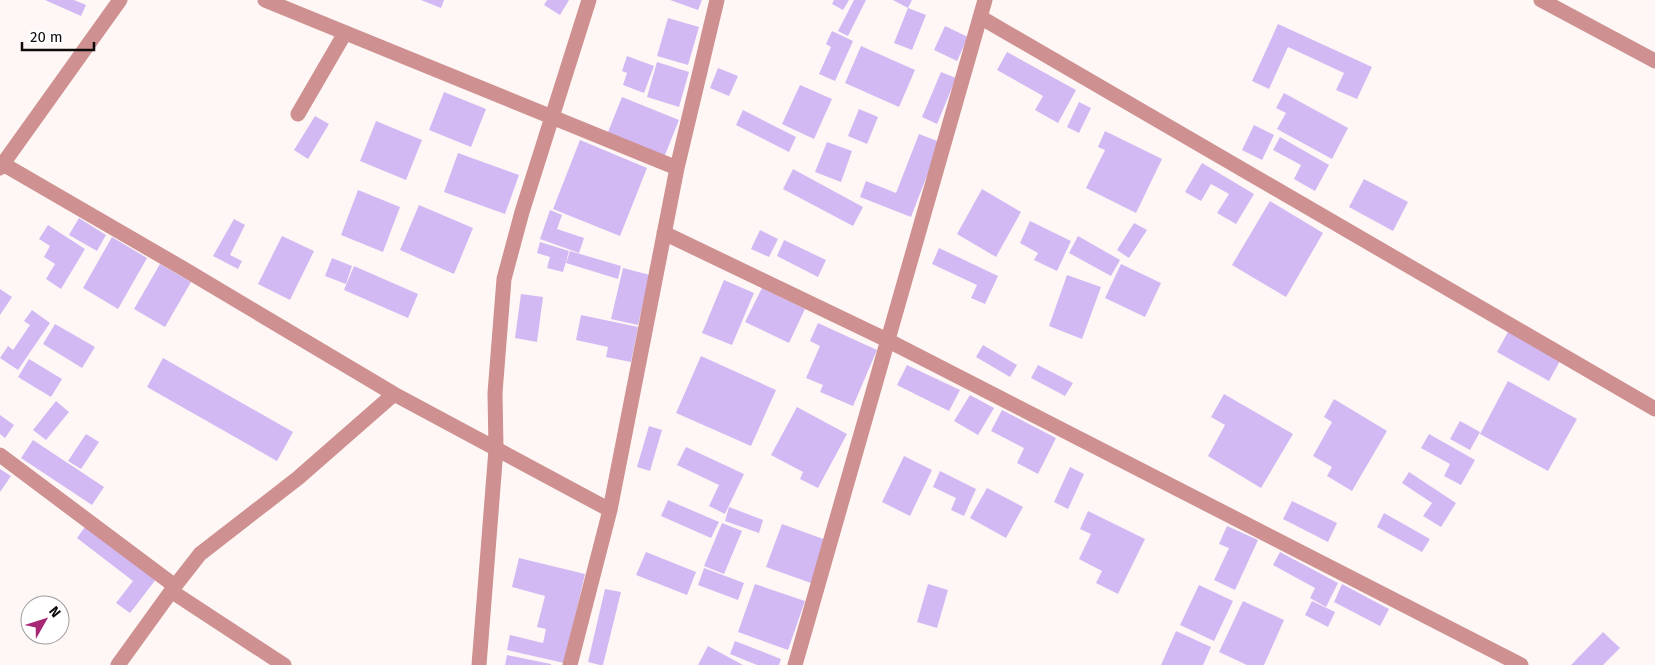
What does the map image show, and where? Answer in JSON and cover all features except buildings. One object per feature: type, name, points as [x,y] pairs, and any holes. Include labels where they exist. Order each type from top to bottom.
[{"type":"street","points":[[120,0],[1,166],[184,268],[394,394],[610,510]]},
{"type":"street","points":[[265,0],[677,168]]},
{"type":"street","points":[[479,665],[496,449],[495,393],[504,279],[522,212],[589,0]]},
{"type":"street","points":[[570,665],[610,510],[677,168],[717,0]]},
{"type":"street","points":[[794,665],[985,0]]},
{"type":"street","points":[[1541,0],[1655,61]]},
{"type":"street","points":[[980,17],[1655,409]]},
{"type":"street","points":[[298,114],[345,33]]},
{"type":"street","points":[[664,233],[887,340],[1521,665]]},
{"type":"street","points":[[118,665],[173,588],[200,554],[298,478],[394,394]]},
{"type":"street","points":[[0,455],[173,588],[284,665]]}]
